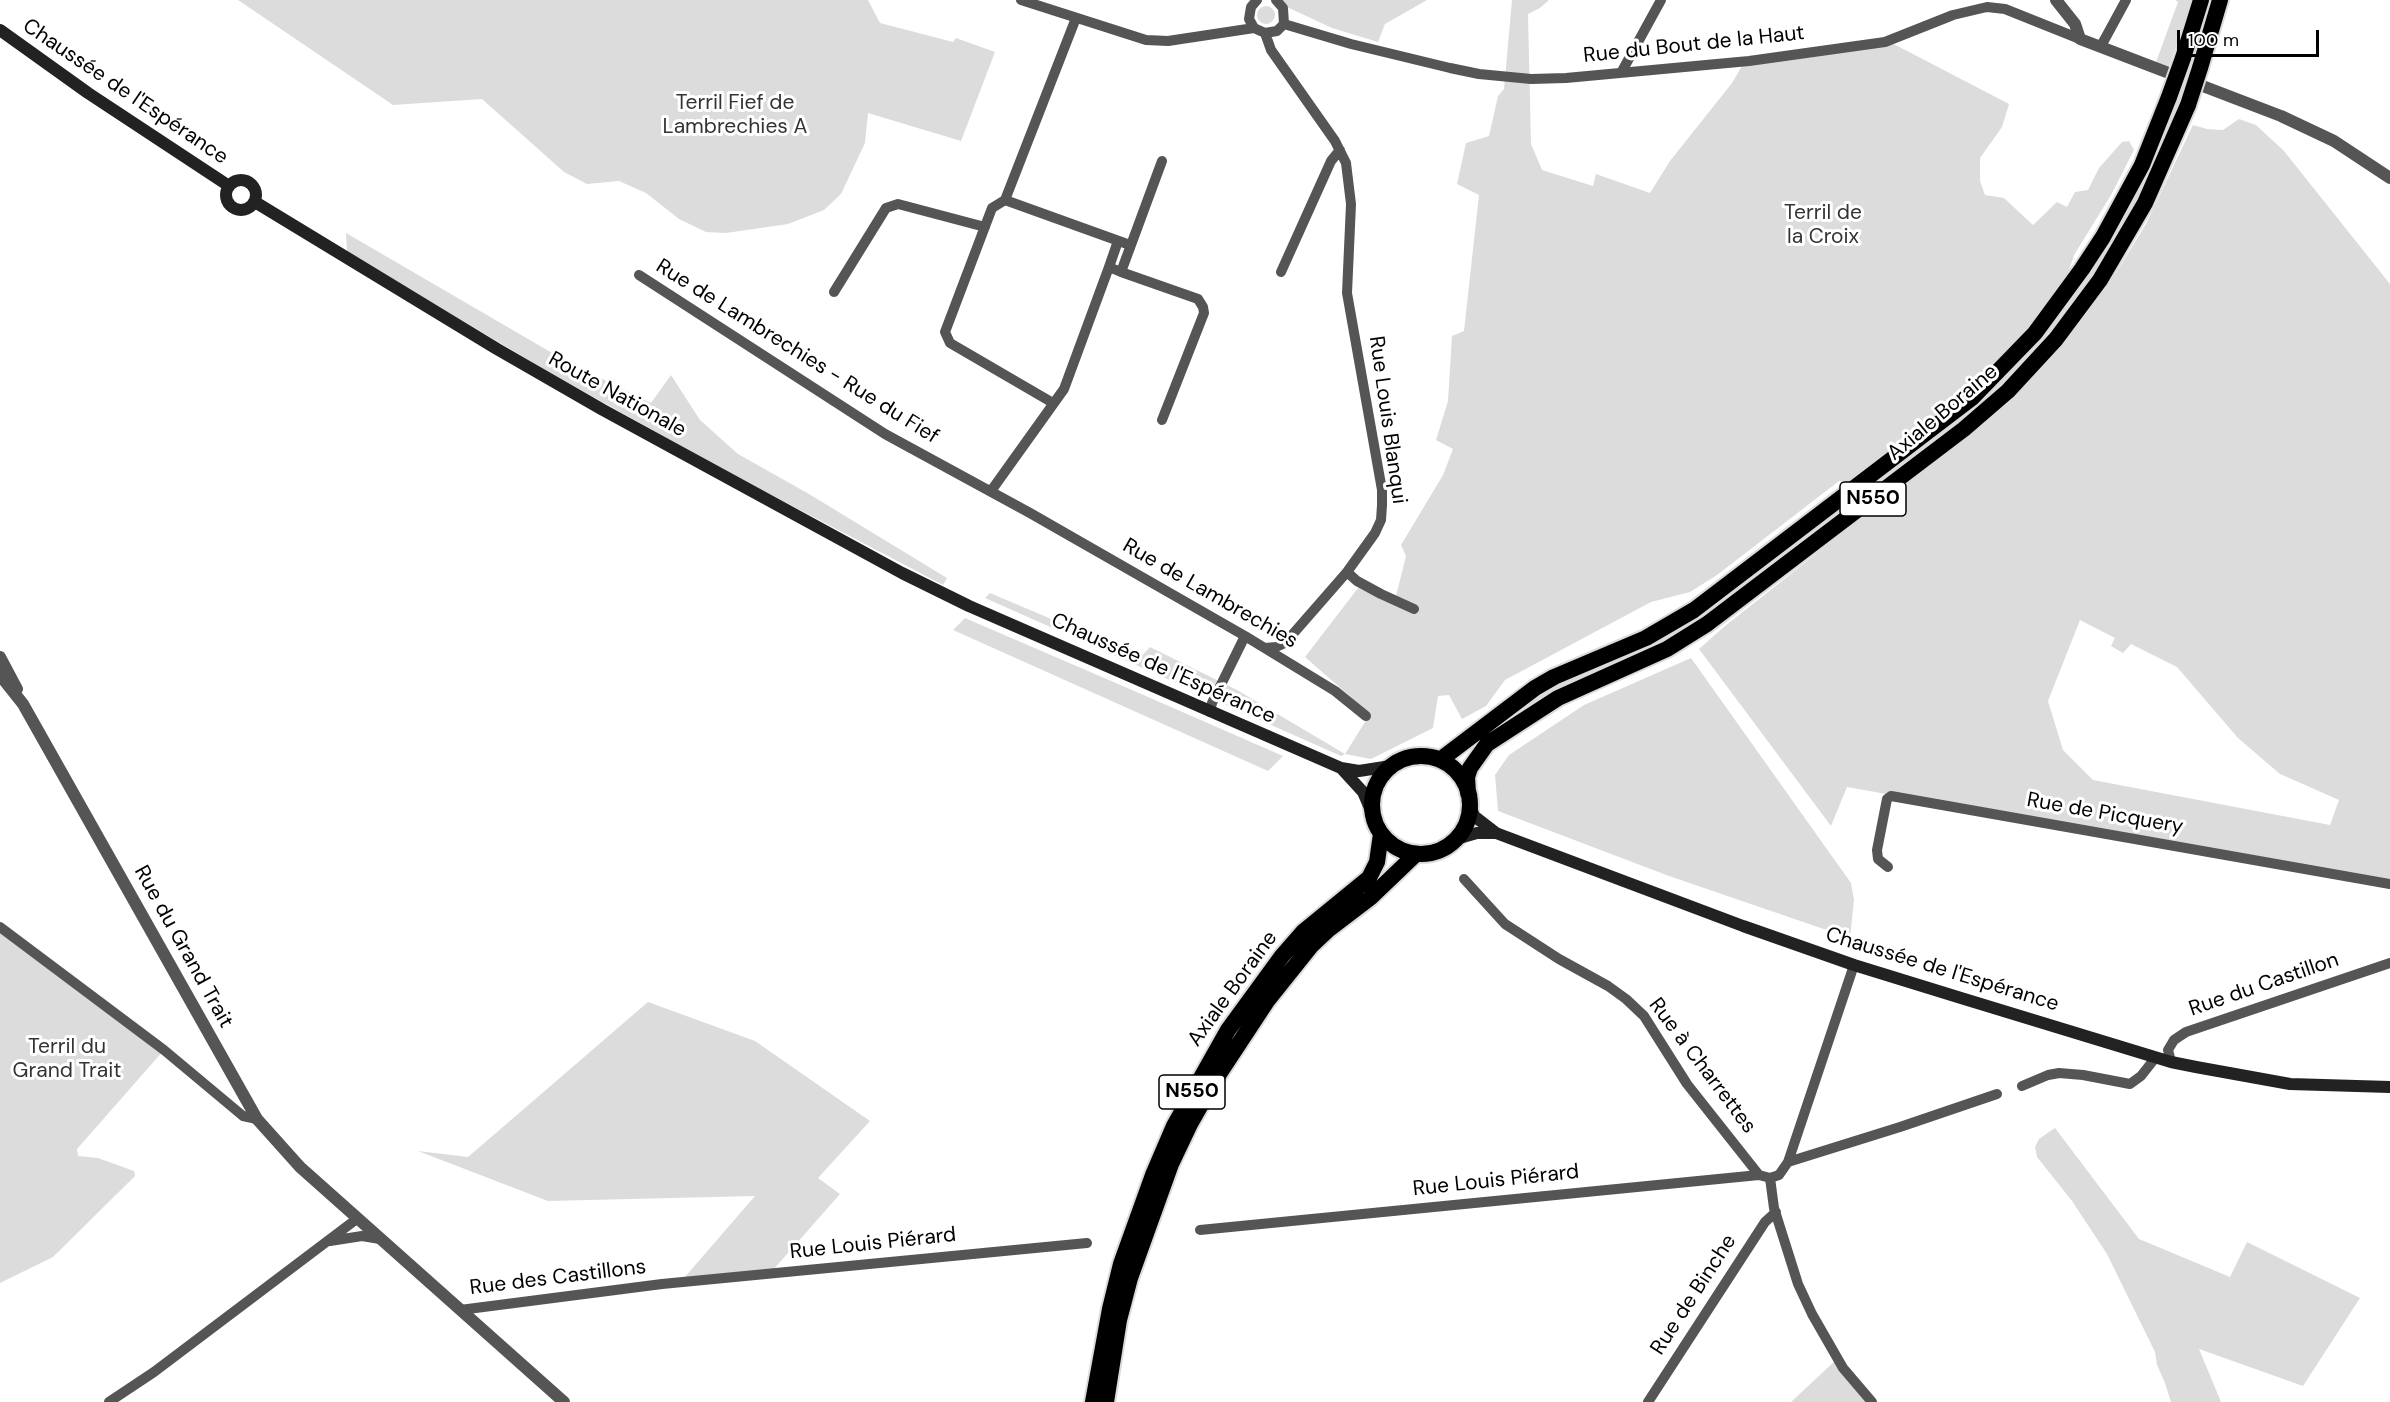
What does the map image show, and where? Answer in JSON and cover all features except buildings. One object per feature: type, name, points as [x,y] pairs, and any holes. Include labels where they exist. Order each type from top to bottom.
[{"type":"highway","name":"Axiale Boraine","points":[[1440,760],[1535,688],[1554,677],[1646,638],[1694,610],[1972,398],[2035,333],[2103,237],[2142,165],[2183,58],[2201,0]]},
{"type":"highway","name":"Axiale Boraine","points":[[1469,798],[1467,777],[1470,768],[1487,744],[1558,698],[1667,649],[1707,624],[1964,429],[2008,391],[2056,339],[2100,280],[2145,203],[2188,105],[2220,0]]},
{"type":"highway","points":[[1416,854],[1395,847],[1381,834],[1372,813],[1376,784],[1391,766],[1413,756],[1440,760],[1459,774],[1469,798]]},
{"type":"highway","name":"N550","points":[[1416,854],[1437,851],[1456,838],[1465,824],[1469,798]]},
{"type":"highway","name":"Axiale Boraine","points":[[1093,1402],[1110,1309],[1122,1264],[1149,1185],[1174,1126],[1228,1030],[1282,956],[1304,932],[1369,878],[1377,862],[1381,834]]},
{"type":"highway","name":"Axiale Boraine","points":[[1106,1402],[1119,1320],[1130,1278],[1167,1174],[1190,1124],[1243,1034],[1296,964],[1328,930],[1370,898],[1416,854]]},
{"type":"main road","name":"Chaussée de l'Espérance","points":[[0,30],[88,93],[229,186]]},
{"type":"main road","points":[[237,180],[252,183],[257,192],[255,202],[245,210],[232,207],[226,195],[229,186],[237,180]]},
{"type":"main road","name":"Route Nationale","points":[[255,202],[603,410],[902,573],[969,606]]},
{"type":"main road","name":"Chaussée de l'Espérance","points":[[969,606],[1341,768]]},
{"type":"main road","points":[[1341,768],[1365,771],[1391,766]]},
{"type":"main road","points":[[1341,768],[1363,792],[1372,813]]},
{"type":"main road","points":[[1469,798],[1474,816],[1496,834]]},
{"type":"main road","points":[[1456,838],[1477,833],[1496,834]]},
{"type":"main road","name":"Chaussée de l'Espérance","points":[[1496,834],[1624,883],[1854,965],[2171,1062],[2290,1084],[2390,1087]]},
{"type":"street","points":[[1021,0],[1146,40],[1168,41],[1254,28],[1265,33],[1277,31],[1284,24],[1283,8],[1276,0]]},
{"type":"street","points":[[1254,28],[1248,13],[1257,0]]},
{"type":"street","points":[[1621,73],[1661,0]]},
{"type":"street","points":[[2056,0],[2075,24],[2080,39]]},
{"type":"street","points":[[2101,46],[2126,0]]},
{"type":"street","name":"Rue du Bout de la Haut","points":[[1284,24],[1291,28],[1362,47],[1450,68],[1531,79],[1749,61],[1885,42],[1953,15],[1987,7],[2005,9],[2307,128],[2348,149],[2390,178]]},
{"type":"street","points":[[1053,404],[950,342],[945,332],[992,208],[1005,200],[1076,18]]},
{"type":"street","name":"Rue Louis Blanqui","points":[[1265,33],[1270,50],[1340,150],[1346,163],[1351,204],[1347,293],[1382,498],[1381,520],[1375,533],[1347,572],[1285,643],[1265,648]]},
{"type":"street","points":[[1281,272],[1331,161],[1340,150]]},
{"type":"street","points":[[1121,272],[1162,161]]},
{"type":"street","points":[[1005,200],[1130,245]]},
{"type":"street","points":[[834,292],[886,208],[898,204],[985,227]]},
{"type":"street","points":[[991,491],[1064,389],[1118,241]]},
{"type":"street","points":[[1109,267],[1198,299],[1203,308],[1204,313],[1162,420]]},
{"type":"street","name":"Rue de Lambrechies - Rue du Fief","points":[[639,275],[885,434],[1030,513]]},
{"type":"street","name":"Rue de Lambrechies","points":[[1030,513],[1265,648],[1335,692],[1366,716]]},
{"type":"street","points":[[1347,572],[1357,581],[1414,609]]},
{"type":"street","points":[[1210,712],[1212,703],[1245,636]]},
{"type":"street","points":[[0,657],[12,677],[23,704]]},
{"type":"street","name":"Rue du Grand Trait","points":[[0,675],[23,704],[257,1119],[287,1154],[564,1402]]},
{"type":"street","name":"Rue de Picquery","points":[[1888,867],[1878,859],[1877,850],[1887,799],[1891,796],[2390,884]]},
{"type":"street","name":"Rue à Charrettes","points":[[1464,879],[1505,924],[1558,959],[1608,986],[1644,1016],[1694,1093],[1769,1176]]},
{"type":"street","points":[[0,927],[164,1050],[243,1116],[257,1119]]},
{"type":"street","name":"Rue du Castillon","points":[[2171,1062],[2168,1050],[2175,1040],[2186,1032],[2390,963]]},
{"type":"street","points":[[1788,1162],[1854,965]]},
{"type":"street","points":[[2022,1086],[2042,1077],[2060,1073],[2130,1084],[2156,1057]]},
{"type":"street","points":[[1872,1402],[1843,1368],[1812,1314],[1798,1284],[1775,1210],[1778,1199],[1769,1176],[1788,1162],[1997,1094]]},
{"type":"street","name":"Rue Louis Piérard","points":[[1200,1230],[1769,1176]]},
{"type":"street","name":"Rue de Binche","points":[[1648,1402],[1765,1221],[1775,1210]]},
{"type":"street","points":[[350,1237],[361,1221]]},
{"type":"street","points":[[109,1402],[154,1372],[319,1246],[361,1221]]},
{"type":"street","points":[[319,1246],[335,1239],[350,1237],[380,1239]]},
{"type":"street","name":"Rue Louis Piérard","points":[[662,1284],[1088,1243]]},
{"type":"street","name":"Rue des Castillons","points":[[460,1310],[662,1284]]},
{"type":"green space","name":"Terril Fief de Lambrechies A","points":[[238,0],[868,0],[880,23],[953,42],[956,38],[995,52],[961,141],[868,113],[865,143],[841,194],[824,210],[788,224],[726,233],[706,232],[679,219],[646,193],[619,181],[587,184],[564,172],[482,99],[393,105]]},
{"type":"green space","points":[[1281,0],[1427,0],[1385,24],[1378,42],[1332,28],[1287,7]]},
{"type":"green space","name":"Terril de la Croix","points":[[1512,0],[1549,0],[1528,14],[1531,144],[1542,170],[1593,186],[1596,174],[1650,193],[1670,161],[1732,83],[1746,59],[1886,40],[2009,104],[2002,127],[1980,158],[1980,181],[1985,195],[2004,198],[2033,225],[2057,202],[2067,207],[2075,192],[2088,190],[2099,168],[2122,142],[2129,141],[2134,150],[2111,195],[2074,255],[2064,285],[2030,330],[1972,391],[1851,483],[1839,481],[1717,575],[1690,592],[1651,602],[1505,680],[1486,706],[1462,719],[1449,695],[1438,696],[1433,728],[1371,759],[1345,754],[1370,714],[1305,657],[1358,588],[1394,604],[1406,556],[1401,545],[1443,475],[1453,449],[1436,440],[1448,401],[1452,336],[1464,331],[1479,195],[1457,184],[1466,143],[1489,136],[1498,96],[1504,89]]},
{"type":"green space","points":[[2175,0],[2192,0],[2169,67],[2156,62],[2178,2]]},
{"type":"green space","points":[[2206,0],[2213,0],[2194,70],[2158,165],[2110,253],[2060,325],[1998,393],[1690,629],[1524,711],[1476,743],[1543,690],[1629,652],[1958,417],[2102,250]]},
{"type":"green space","points":[[1262,6],[1270,6],[1275,11],[1273,22],[1262,24],[1257,19],[1257,11]]},
{"type":"green space","points":[[2239,119],[2256,125],[2284,151],[2390,284],[2390,884],[1847,787],[1831,826],[1699,649],[1999,409],[2033,376],[2117,271],[2146,224],[2193,125],[2223,130]],"holes":[[[2080,620],[2115,638],[2111,646],[2123,653],[2131,644],[2177,667],[2238,738],[2280,774],[2339,800],[2330,825],[2093,780],[2063,750],[2048,701]]]},
{"type":"green space","points":[[346,233],[566,361],[651,403],[671,375],[700,420],[738,454],[809,494],[947,578],[943,585],[743,480],[559,378],[347,252]]},
{"type":"green space","points":[[990,593],[1141,657],[1150,647],[1237,690],[1345,754],[1341,756],[985,598]]},
{"type":"green space","points":[[965,618],[1283,756],[1268,771],[953,630]]},
{"type":"green space","points":[[1691,658],[1851,883],[1854,900],[1850,938],[1669,876],[1498,811],[1495,775],[1509,755],[1584,705]]},
{"type":"green space","name":"Terril du Grand Trait","points":[[0,927],[164,1050],[77,1149],[78,1156],[98,1158],[134,1171],[135,1176],[53,1257],[0,1283]]},
{"type":"green space","points":[[648,1002],[755,1041],[870,1121],[818,1178],[840,1194],[773,1270],[684,1278],[755,1196],[548,1201],[418,1151],[468,1157]]},
{"type":"green space","points":[[2055,1128],[2139,1239],[2230,1277],[2247,1242],[2360,1298],[2303,1386],[2199,1349],[2221,1402],[2171,1402],[2157,1365],[2155,1352],[2107,1254],[2072,1201],[2037,1157],[2035,1147],[2039,1139]]},
{"type":"green space","points":[[1837,1359],[1872,1402],[1791,1402]]}]
